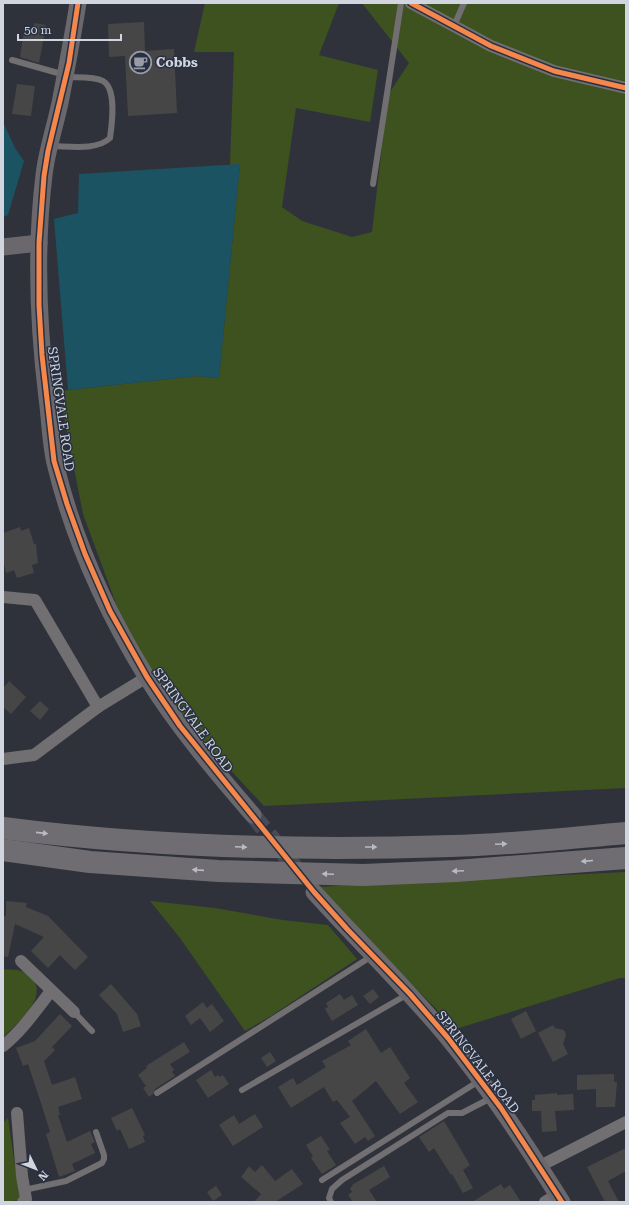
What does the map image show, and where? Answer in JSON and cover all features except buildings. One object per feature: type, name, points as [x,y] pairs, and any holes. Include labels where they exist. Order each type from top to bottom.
[{"type":"highway","points":[[3,828],[116,840],[265,848],[451,846],[529,842],[626,833]]},
{"type":"highway","points":[[3,850],[90,862],[218,871],[363,874],[456,871],[626,858]]},
{"type":"street","name":"SPRINGVALE ROAD","points":[[78,3],[69,63],[49,146],[44,176],[39,243],[39,305],[42,355],[54,461],[67,504],[85,554],[110,611],[147,677],[180,726],[253,815]]},
{"type":"street","points":[[411,3],[491,46],[554,72],[626,88]]},
{"type":"street","points":[[3,248],[39,243]]},
{"type":"street","points":[[3,597],[35,600],[98,707]]},
{"type":"street","points":[[3,759],[34,755],[98,707],[147,677]]},
{"type":"street","name":"SPRINGVALE ROAD","points":[[314,892],[348,930],[410,994],[448,1038],[480,1080],[540,1166],[555,1200]]},
{"type":"street","points":[[21,961],[74,1012]]},
{"type":"street","points":[[3,1046],[13,1038],[29,1020],[51,991]]},
{"type":"street","points":[[17,1113],[26,1199],[23,1202]]},
{"type":"street","points":[[540,1166],[626,1122]]},
{"type":"lane","points":[[373,184],[401,3]]},
{"type":"lane","points":[[454,26],[464,3]]},
{"type":"lane","points":[[12,60],[65,76],[102,81],[109,88],[112,96],[110,138],[106,142],[94,146],[49,146]]},
{"type":"lane","points":[[158,1093],[374,956]]},
{"type":"lane","points":[[242,1090],[410,994]]},
{"type":"lane","points":[[74,1012],[92,1031]]},
{"type":"lane","points":[[322,1180],[480,1080]]},
{"type":"lane","points":[[331,1202],[329,1198],[332,1189],[342,1180],[448,1113],[462,1113],[492,1097]]},
{"type":"lane","points":[[24,1190],[66,1181],[102,1162],[104,1155],[96,1132]]},
{"type":"green space","points":[[205,3],[339,3],[319,55],[378,70],[370,122],[296,108],[282,207],[302,221],[352,237],[372,232],[388,95],[409,63],[362,3],[626,3],[626,788],[264,806],[195,732],[154,679],[121,617],[83,514],[59,391],[197,376],[219,378],[240,164],[230,165],[234,52],[194,52]]},
{"type":"green space","points":[[626,872],[626,978],[620,978],[456,1029],[316,887]]},
{"type":"green space","points":[[150,901],[215,908],[283,920],[328,925],[357,959],[271,1016],[245,1031],[180,938]]},
{"type":"green space","points":[[3,969],[24,972],[34,981],[37,988],[33,1004],[28,1012],[3,1037]]},
{"type":"green space","points":[[8,1118],[20,1200],[3,1202],[3,1123]]},
{"type":"water","points":[[3,122],[15,148],[24,161],[8,215],[3,217]]},
{"type":"water","points":[[240,164],[219,378],[197,376],[68,390],[54,219],[78,213],[79,174]]},
{"type":"tunnel","points":[[253,815],[304,879]]},
{"type":"cycle path","points":[[78,3],[69,63],[48,151],[44,176],[39,243],[39,305],[42,355],[54,461],[67,504],[85,554],[110,611],[147,677],[180,726],[314,892],[348,930],[410,994],[448,1038],[501,1108],[562,1202]]},
{"type":"cycle path","points":[[411,3],[491,46],[554,71],[626,88]]},
{"type":"place","name":"Cobbs","points":[[140,62]]}]
